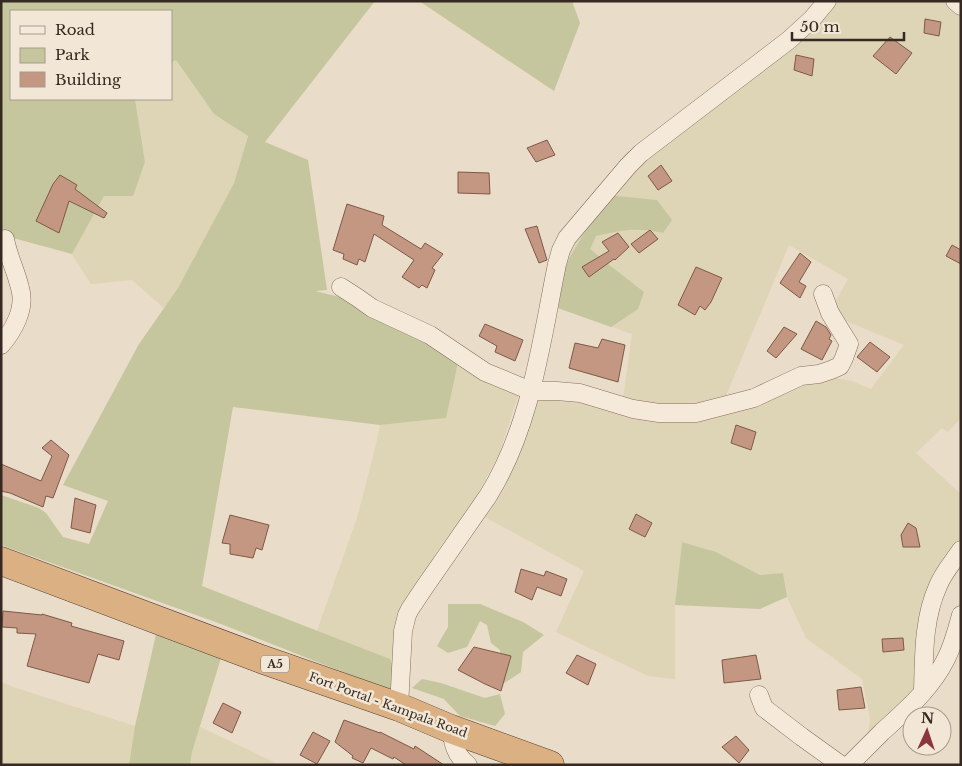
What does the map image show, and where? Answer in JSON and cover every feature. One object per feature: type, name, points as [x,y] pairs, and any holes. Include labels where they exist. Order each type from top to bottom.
[{"type":"highway","name":"Fort Portal - Kampala Road","points":[[1,561],[252,656],[399,707],[451,729],[550,765]]},
{"type":"street","points":[[399,707],[403,631],[407,615],[495,484],[518,435],[531,391],[557,264],[567,238],[641,153],[789,40],[828,1]]},
{"type":"street","points":[[955,1],[961,6]]},
{"type":"street","points":[[1,345],[16,322],[22,305],[21,290],[8,256],[5,239]]},
{"type":"street","points":[[341,288],[372,308],[430,335],[485,372],[531,391],[557,391],[580,394],[659,413],[696,413],[754,398],[802,376],[819,374],[840,366],[849,344],[830,313],[823,294]]},
{"type":"street","points":[[923,692],[925,637],[928,616],[938,585],[961,550]]},
{"type":"street","points":[[849,765],[913,704],[932,681],[945,660],[961,615]]},
{"type":"street","points":[[759,695],[764,708],[841,765]]},
{"type":"street","points":[[451,729],[454,748],[468,765]]},
{"type":"shaded area","points":[[827,1],[951,1],[961,10],[961,418],[948,432],[942,428],[916,453],[961,494],[961,543],[933,585],[919,695],[908,706],[902,706],[902,711],[867,745],[870,718],[862,679],[806,638],[787,597],[783,573],[760,575],[716,552],[682,542],[675,605],[675,679],[648,676],[556,632],[584,571],[485,517],[504,490],[522,441],[525,394],[622,406],[632,334],[555,307],[561,239],[625,154],[799,27]],"holes":[[[789,245],[848,279],[829,314],[904,345],[871,389],[852,381],[821,376],[723,403]]]},
{"type":"shaded area","points":[[176,60],[214,114],[248,135],[234,183],[178,288],[164,308],[132,280],[91,284],[72,254],[104,196],[145,162],[135,100],[172,100],[172,62]]},
{"type":"shaded area","points":[[459,358],[519,393],[498,456],[474,501],[437,551],[403,622],[398,682],[389,659],[317,631],[357,518],[380,425],[445,418]]},
{"type":"shaded area","points":[[1,682],[135,726],[129,765],[1,765]]},
{"type":"shaded area","points":[[200,727],[280,765],[190,765]]},
{"type":"green space","points":[[1,1],[375,1],[265,142],[308,160],[327,290],[315,291],[360,302],[459,358],[446,418],[380,425],[233,407],[202,586],[390,659],[398,682],[393,688],[383,688],[221,624],[1,545],[1,495],[39,508],[46,513],[63,537],[89,544],[108,501],[63,485],[139,344],[178,288],[234,183],[248,136],[214,114],[176,60],[172,62],[172,10],[10,10],[10,100],[135,100],[145,162],[133,196],[104,196],[72,254],[6,236],[1,237]]},
{"type":"green space","points":[[419,1],[572,1],[580,23],[554,91]]},
{"type":"green space","points":[[607,195],[657,200],[672,220],[663,233],[629,230],[596,236],[590,249],[644,292],[638,309],[611,327],[555,307],[567,262]]},
{"type":"green space","points":[[682,542],[716,552],[760,575],[783,573],[787,597],[760,609],[675,605]]},
{"type":"green space","points":[[448,604],[480,604],[523,622],[544,635],[523,652],[521,672],[503,684],[500,650],[491,643],[487,625],[480,621],[467,647],[448,653],[437,646],[448,627]]},
{"type":"green space","points":[[157,630],[221,658],[192,752],[190,765],[129,765],[135,726]]},
{"type":"green space","points":[[422,679],[441,683],[485,698],[500,694],[505,714],[495,726],[460,716],[444,699],[412,688]]},
{"type":"building","points":[[925,19],[941,22],[939,36],[924,33]]},
{"type":"building","points":[[890,37],[912,53],[896,74],[873,56]]},
{"type":"building","points":[[796,55],[814,59],[812,76],[794,70]]},
{"type":"building","points":[[547,140],[555,155],[536,162],[527,148]]},
{"type":"building","points":[[661,165],[672,181],[658,190],[648,176]]},
{"type":"building","points":[[458,172],[489,173],[490,194],[458,193]]},
{"type":"building","points":[[60,175],[77,185],[75,189],[107,213],[104,218],[69,201],[59,233],[36,221],[53,184]]},
{"type":"building","points":[[347,204],[384,216],[382,225],[421,249],[425,243],[443,254],[432,268],[435,270],[427,288],[422,285],[419,288],[402,277],[414,260],[374,234],[365,262],[359,259],[357,265],[343,259],[344,254],[333,250]]},
{"type":"building","points":[[537,226],[547,260],[539,263],[525,229]]},
{"type":"building","points":[[650,230],[658,239],[639,253],[631,244]]},
{"type":"building","points":[[618,233],[629,247],[615,260],[589,277],[582,267],[609,251],[602,242]]},
{"type":"building","points":[[952,245],[961,250],[961,264],[946,256]]},
{"type":"building","points":[[800,253],[811,262],[799,282],[806,286],[800,298],[780,283]]},
{"type":"building","points":[[696,267],[722,278],[711,302],[705,310],[700,306],[695,315],[678,305]]},
{"type":"building","points":[[816,321],[826,327],[831,335],[829,339],[832,341],[822,360],[801,349]]},
{"type":"building","points":[[485,324],[523,340],[515,361],[495,352],[497,346],[479,336]]},
{"type":"building","points":[[784,327],[797,334],[776,358],[767,351]]},
{"type":"building","points":[[602,339],[625,345],[618,382],[569,368],[575,343],[598,348]]},
{"type":"building","points":[[870,342],[890,357],[877,372],[857,357]]},
{"type":"building","points":[[736,425],[756,432],[751,450],[731,443]]},
{"type":"building","points":[[51,440],[69,455],[53,498],[46,496],[43,507],[1,491],[1,464],[41,481],[52,456],[42,448]]},
{"type":"building","points":[[75,498],[96,505],[90,533],[71,528]]},
{"type":"building","points":[[636,514],[652,523],[645,537],[629,529]]},
{"type":"building","points":[[230,515],[269,525],[262,550],[256,548],[253,558],[230,554],[230,544],[222,543]]},
{"type":"building","points":[[908,523],[916,528],[920,547],[903,547],[901,535]]},
{"type":"building","points":[[521,569],[544,576],[546,571],[567,579],[561,596],[537,587],[532,600],[515,592]]},
{"type":"building","points":[[3,611],[42,614],[72,623],[71,626],[124,641],[119,660],[98,654],[89,683],[27,666],[36,634],[17,633],[17,628],[2,627]]},
{"type":"building","points":[[903,638],[904,650],[883,652],[882,639]]},
{"type":"building","points":[[474,647],[511,656],[501,691],[458,670]]},
{"type":"building","points":[[577,655],[596,664],[588,685],[566,673]]},
{"type":"building","points":[[756,655],[761,679],[724,683],[722,660]]},
{"type":"building","points":[[861,687],[865,708],[839,710],[837,690]]},
{"type":"building","points":[[223,703],[241,712],[232,733],[213,723]]},
{"type":"building","points":[[344,720],[380,732],[414,749],[415,746],[444,765],[406,765],[394,757],[393,759],[371,748],[363,763],[352,758],[353,756],[335,742]]},
{"type":"building","points":[[313,732],[330,741],[317,764],[300,755]]},
{"type":"building","points":[[736,736],[749,750],[739,763],[722,747]]}]
